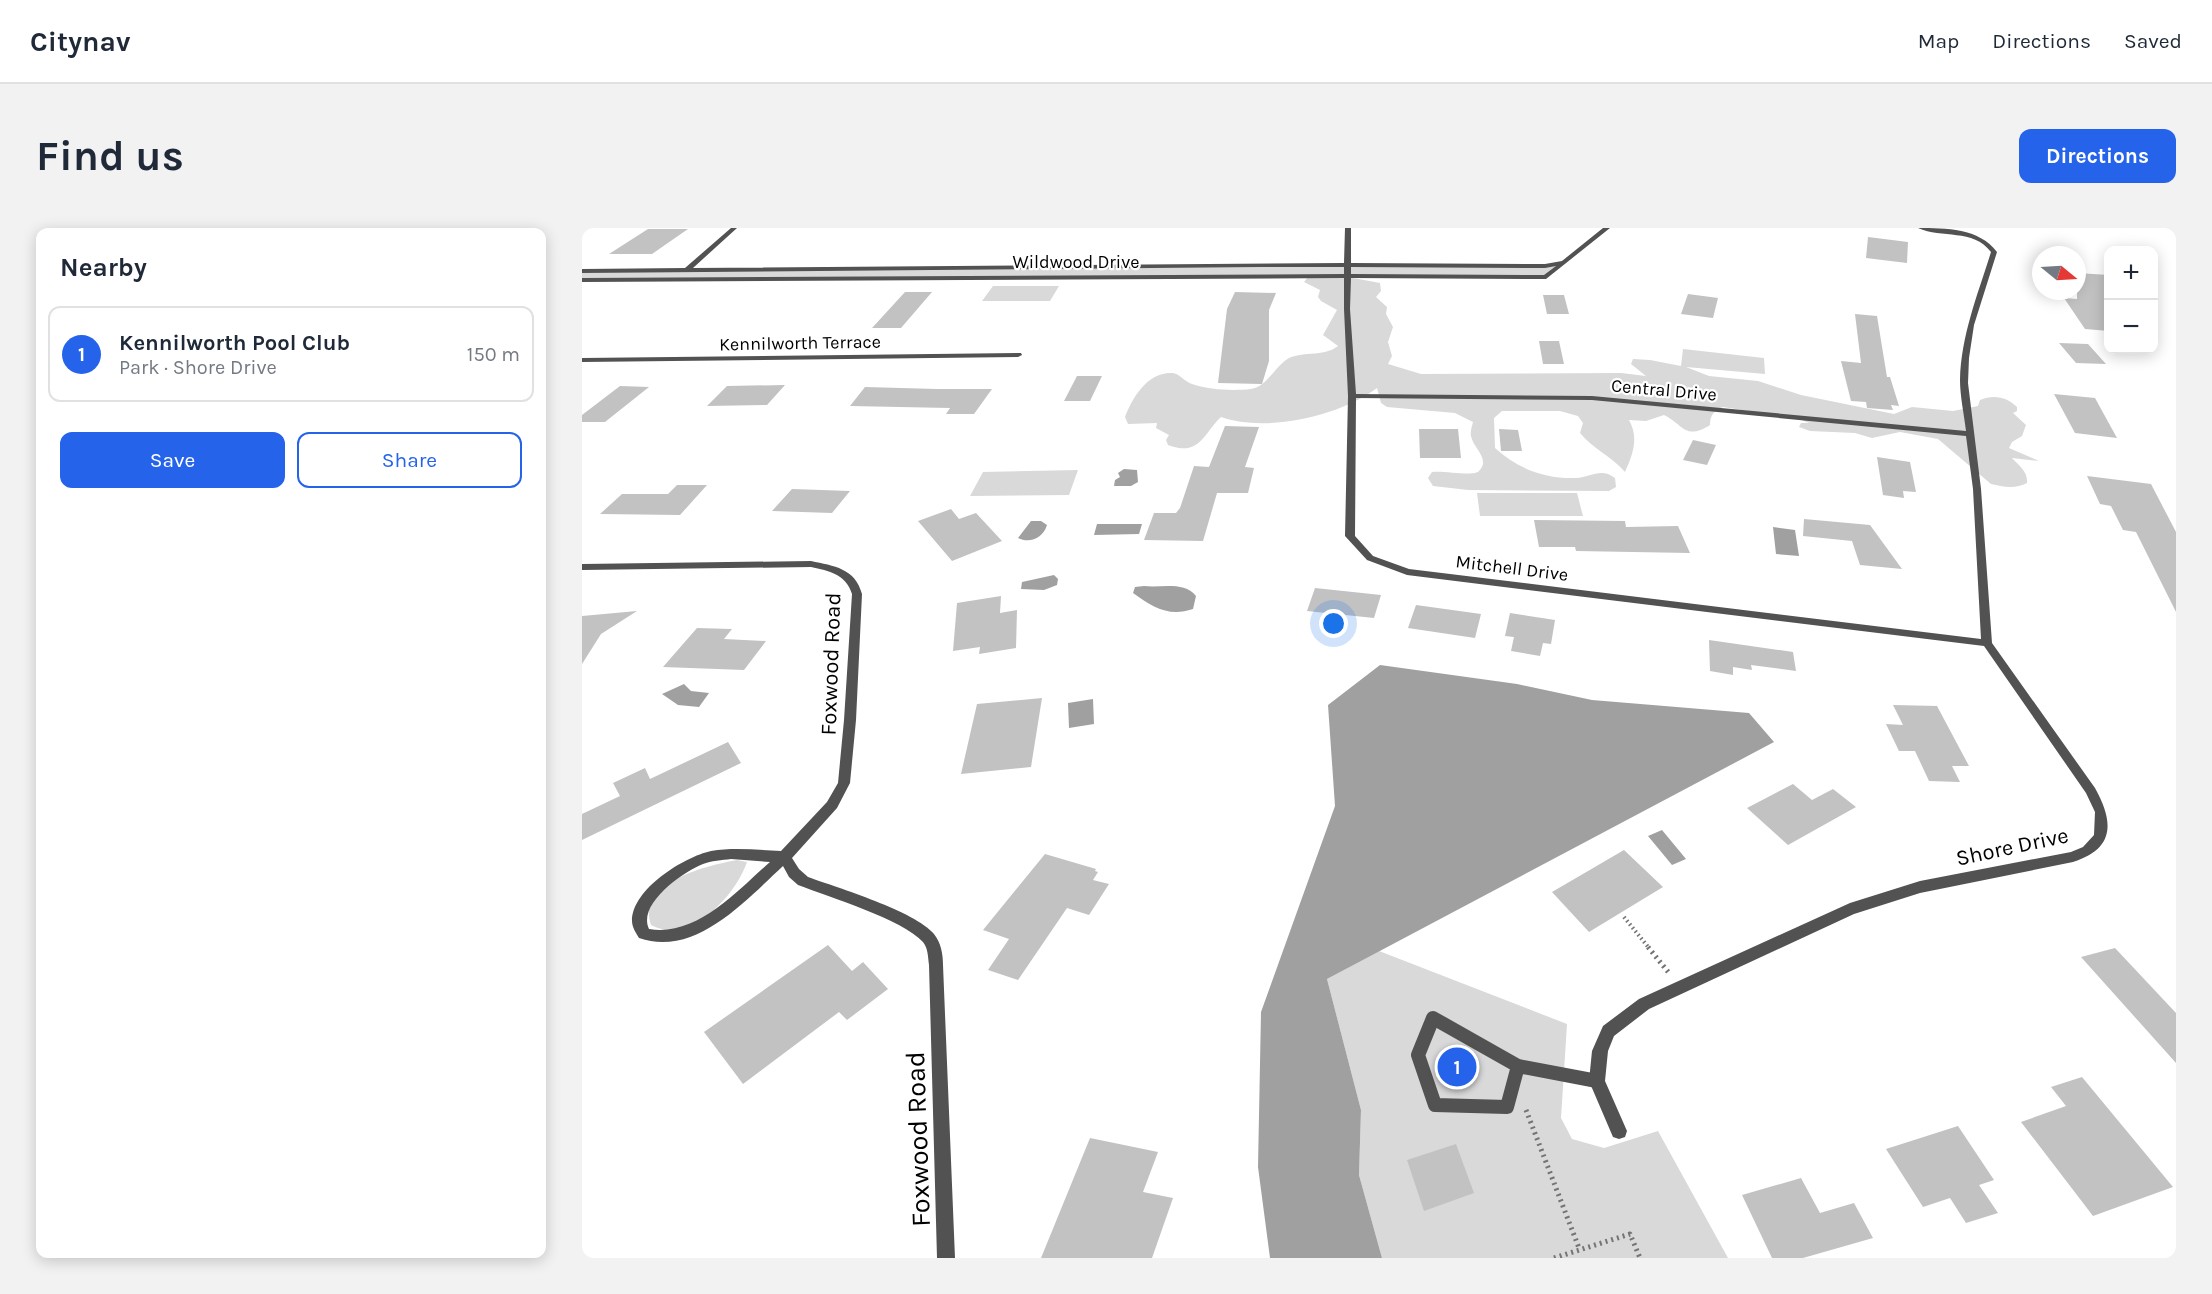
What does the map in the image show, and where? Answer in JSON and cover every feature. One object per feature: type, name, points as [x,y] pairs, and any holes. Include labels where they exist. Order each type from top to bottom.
[{"type":"street","points":[[677,279],[734,228]]},
{"type":"street","name":"Mitchell Drive","points":[[1348,228],[1352,396],[1350,536],[1361,551],[1383,565],[1407,572],[1987,643]]},
{"type":"street","name":"Wildwood Drive","points":[[582,271],[689,269],[1348,271],[1546,277],[1606,228]]},
{"type":"street","points":[[1921,228],[1965,235],[1987,243],[1994,252],[1971,325],[1965,358],[1964,383],[1980,518],[1987,643]]},
{"type":"street","name":"Wildwood Drive","points":[[582,280],[1348,271],[1545,266],[1565,263]]},
{"type":"street","name":"Kennilworth Terrace","points":[[582,360],[1018,355]]},
{"type":"street","name":"Central Drive","points":[[1352,396],[1592,398],[1971,434]]},
{"type":"street","name":"Foxwood Road","points":[[582,567],[811,564],[837,570],[854,583],[857,594],[844,783],[827,810],[784,857],[719,914],[693,929],[658,937],[644,934],[640,930],[640,912],[647,900],[671,876],[691,864],[711,856],[731,854],[784,857]]},
{"type":"street","name":"Shore Drive","points":[[1619,1131],[1597,1081],[1600,1051],[1608,1031],[1644,1004],[1850,909],[1920,887],[2073,857],[2088,851],[2101,836],[2101,812],[2091,791],[1987,643]]},
{"type":"street","name":"Foxwood Road","points":[[784,857],[788,866],[803,881],[898,919],[918,929],[932,944],[936,969],[946,1258]]},
{"type":"lane","points":[[1522,1067],[1508,1107],[1434,1105],[1418,1055],[1433,1018],[1522,1067],[1597,1081]]},
{"type":"path","points":[[1624,917],[1680,987]]},
{"type":"path","points":[[1522,1067],[1526,1109],[1579,1248]]},
{"type":"path","points":[[1554,1258],[1579,1248],[1630,1234],[1640,1258]]},
{"type":"shaded area","points":[[1565,263],[1546,277],[582,280],[582,271],[1260,265],[1545,266]]},
{"type":"shaded area","points":[[1308,277],[1353,278],[1380,283],[1381,291],[1376,297],[1387,307],[1386,314],[1393,327],[1388,342],[1392,356],[1388,364],[1421,374],[1621,373],[1646,376],[1631,364],[1633,359],[1681,366],[1683,349],[1764,358],[1765,374],[1686,367],[1709,376],[1758,381],[1801,395],[1894,414],[1912,407],[1953,411],[1978,406],[1980,400],[1985,398],[2000,398],[2017,407],[2017,411],[2013,413],[2026,425],[2022,436],[2012,442],[2009,448],[2039,461],[2012,458],[2025,472],[2027,483],[2014,487],[2000,486],[1991,484],[1938,439],[1900,432],[1872,438],[1855,433],[1810,431],[1799,427],[1801,423],[1809,423],[1799,419],[1723,407],[1713,413],[1710,425],[1695,431],[1685,429],[1664,415],[1646,421],[1629,420],[1634,433],[1634,446],[1625,472],[1580,433],[1583,423],[1578,416],[1560,411],[1502,411],[1494,418],[1495,448],[1513,462],[1532,471],[1554,477],[1576,478],[1605,473],[1615,478],[1616,487],[1609,491],[1468,490],[1433,486],[1428,478],[1432,472],[1476,473],[1479,471],[1483,462],[1471,436],[1473,422],[1455,413],[1387,407],[1381,403],[1377,388],[1343,407],[1302,419],[1259,423],[1221,417],[1200,442],[1187,448],[1168,445],[1166,440],[1169,435],[1156,428],[1157,423],[1128,424],[1125,417],[1132,402],[1142,387],[1156,376],[1173,373],[1189,383],[1206,388],[1251,389],[1262,384],[1289,358],[1327,352],[1338,346],[1323,335],[1337,310],[1321,301],[1318,297],[1320,290],[1304,282]]},
{"type":"shaded area","points":[[993,286],[1059,286],[1050,301],[982,301]]},
{"type":"shaded area","points":[[1124,469],[1137,470],[1138,482],[1131,486],[1114,486],[1115,480],[1120,477],[1118,473]]},
{"type":"shaded area","points":[[1078,470],[1069,495],[970,496],[983,472]]},
{"type":"shaded area","points":[[1477,493],[1577,493],[1583,516],[1480,516]]},
{"type":"shaded area","points":[[1031,521],[1041,521],[1047,525],[1045,530],[1036,539],[1018,538]]},
{"type":"shaded area","points":[[1097,524],[1142,524],[1139,534],[1094,535]]},
{"type":"shaded area","points":[[1773,527],[1795,530],[1799,556],[1776,554]]},
{"type":"shaded area","points":[[1054,575],[1058,579],[1057,585],[1044,590],[1021,589],[1022,582]]},
{"type":"shaded area","points":[[1135,587],[1185,588],[1196,596],[1193,609],[1176,612],[1155,607],[1133,593]]},
{"type":"shaded area","points":[[1380,665],[1517,684],[1592,700],[1749,713],[1774,742],[1327,979],[1361,1110],[1359,1175],[1382,1258],[1270,1258],[1258,1167],[1261,1012],[1335,806],[1328,705]]},
{"type":"shaded area","points":[[684,684],[691,691],[709,693],[699,707],[678,705],[662,694]]},
{"type":"shaded area","points":[[1093,699],[1094,724],[1069,728],[1068,703]]},
{"type":"shaded area","points":[[1662,830],[1686,859],[1672,865],[1648,836]]},
{"type":"shaded area","points":[[737,860],[747,862],[741,875],[733,889],[710,914],[681,929],[666,930],[651,925],[649,910],[654,897],[664,887],[694,871]]},
{"type":"shaded area","points":[[1379,951],[1567,1024],[1561,1118],[1572,1139],[1604,1148],[1658,1131],[1728,1258],[1382,1258],[1359,1175],[1361,1110],[1327,979]]},
{"type":"building","points":[[648,229],[688,229],[652,254],[609,254]]},
{"type":"building","points":[[1868,237],[1908,242],[1907,263],[1866,258]]},
{"type":"building","points":[[2086,274],[2104,275],[2104,331],[2085,329],[2065,300],[2086,300]]},
{"type":"building","points":[[905,292],[932,292],[901,328],[872,328]]},
{"type":"building","points":[[1235,292],[1276,293],[1269,310],[1269,361],[1262,384],[1218,383],[1227,309]]},
{"type":"building","points":[[1688,294],[1718,298],[1713,318],[1681,314]]},
{"type":"building","points":[[1543,295],[1564,295],[1569,314],[1547,314]]},
{"type":"building","points":[[1855,314],[1877,316],[1887,377],[1890,377],[1899,406],[1891,405],[1893,410],[1867,408],[1866,402],[1851,401],[1841,361],[1861,363]]},
{"type":"building","points":[[1539,341],[1559,341],[1564,364],[1543,364]]},
{"type":"building","points":[[2059,343],[2088,344],[2106,364],[2076,363]]},
{"type":"building","points":[[1077,376],[1102,376],[1090,401],[1064,401]]},
{"type":"building","points":[[785,385],[767,405],[707,406],[727,386]]},
{"type":"building","points":[[620,386],[649,387],[605,422],[582,422],[582,415]]},
{"type":"building","points":[[865,387],[992,389],[974,414],[946,414],[950,408],[850,406]]},
{"type":"building","points":[[2054,394],[2095,398],[2117,438],[2075,433]]},
{"type":"building","points":[[1225,426],[1259,427],[1245,467],[1254,468],[1248,493],[1217,493],[1203,541],[1144,540],[1154,513],[1176,513],[1180,508],[1194,466],[1209,467]]},
{"type":"building","points":[[1419,429],[1458,429],[1461,458],[1420,458]]},
{"type":"building","points":[[1499,429],[1518,430],[1522,451],[1501,451]]},
{"type":"building","points":[[1693,440],[1716,445],[1707,465],[1683,460]]},
{"type":"building","points":[[1877,457],[1910,462],[1916,492],[1903,491],[1904,498],[1883,495]]},
{"type":"building","points":[[2087,476],[2151,484],[2176,532],[2176,612],[2136,532],[2123,530],[2111,506],[2100,504]]},
{"type":"building","points":[[677,485],[707,485],[680,515],[600,514],[622,494],[668,494]]},
{"type":"building","points":[[792,489],[850,491],[832,513],[772,511]]},
{"type":"building","points":[[951,509],[959,519],[976,513],[1002,541],[952,561],[918,521]]},
{"type":"building","points":[[1804,519],[1870,525],[1902,569],[1860,565],[1852,541],[1803,536]]},
{"type":"building","points":[[1534,520],[1625,521],[1626,527],[1678,526],[1690,553],[1576,551],[1575,547],[1539,547]]},
{"type":"building","points":[[1315,588],[1381,595],[1374,618],[1307,611]]},
{"type":"building","points":[[1001,596],[1000,613],[1017,610],[1016,648],[979,654],[980,647],[953,651],[957,603]]},
{"type":"building","points":[[1416,605],[1481,614],[1475,638],[1408,628]]},
{"type":"building","points":[[637,611],[601,634],[582,664],[582,616]]},
{"type":"building","points":[[1510,613],[1555,620],[1551,644],[1543,643],[1540,656],[1511,651],[1514,637],[1505,636]]},
{"type":"building","points":[[697,628],[732,629],[724,639],[766,641],[744,670],[663,667]]},
{"type":"building","points":[[1709,640],[1793,652],[1796,671],[1751,665],[1752,670],[1733,667],[1733,675],[1710,671]]},
{"type":"building","points":[[1042,698],[1031,767],[961,774],[977,704]]},
{"type":"building","points":[[1893,705],[1937,706],[1969,766],[1952,766],[1960,782],[1929,781],[1915,751],[1899,751],[1886,724],[1903,725]]},
{"type":"building","points":[[728,742],[741,763],[582,840],[582,814],[620,796],[613,783],[645,768],[650,779]]},
{"type":"building","points":[[1793,784],[1812,800],[1833,789],[1856,807],[1788,845],[1747,808]]},
{"type":"building","points":[[1624,850],[1663,887],[1589,932],[1552,892]]},
{"type":"building","points":[[1045,854],[1096,869],[1095,871],[1098,872],[1093,880],[1109,884],[1089,915],[1067,908],[1018,980],[988,970],[1009,939],[983,930]]},
{"type":"building","points":[[828,945],[852,971],[863,962],[888,989],[847,1020],[839,1012],[743,1084],[704,1032]]},
{"type":"building","points":[[2115,948],[2176,1013],[2176,1063],[2081,957]]},
{"type":"building","points":[[2082,1077],[2173,1187],[2093,1216],[2021,1122],[2066,1106],[2051,1087]]},
{"type":"building","points":[[1958,1126],[1994,1180],[1979,1185],[1998,1213],[1966,1223],[1950,1198],[1923,1207],[1886,1149]]},
{"type":"building","points":[[1090,1138],[1158,1152],[1143,1192],[1173,1198],[1152,1258],[1041,1258]]},
{"type":"building","points":[[1456,1144],[1474,1193],[1424,1211],[1407,1160]]},
{"type":"building","points":[[1801,1178],[1820,1213],[1854,1203],[1873,1238],[1803,1258],[1772,1258],[1742,1195]]},
{"type":"place","name":"Kennilworth Pool Club","points":[[1457,1067]]}]
